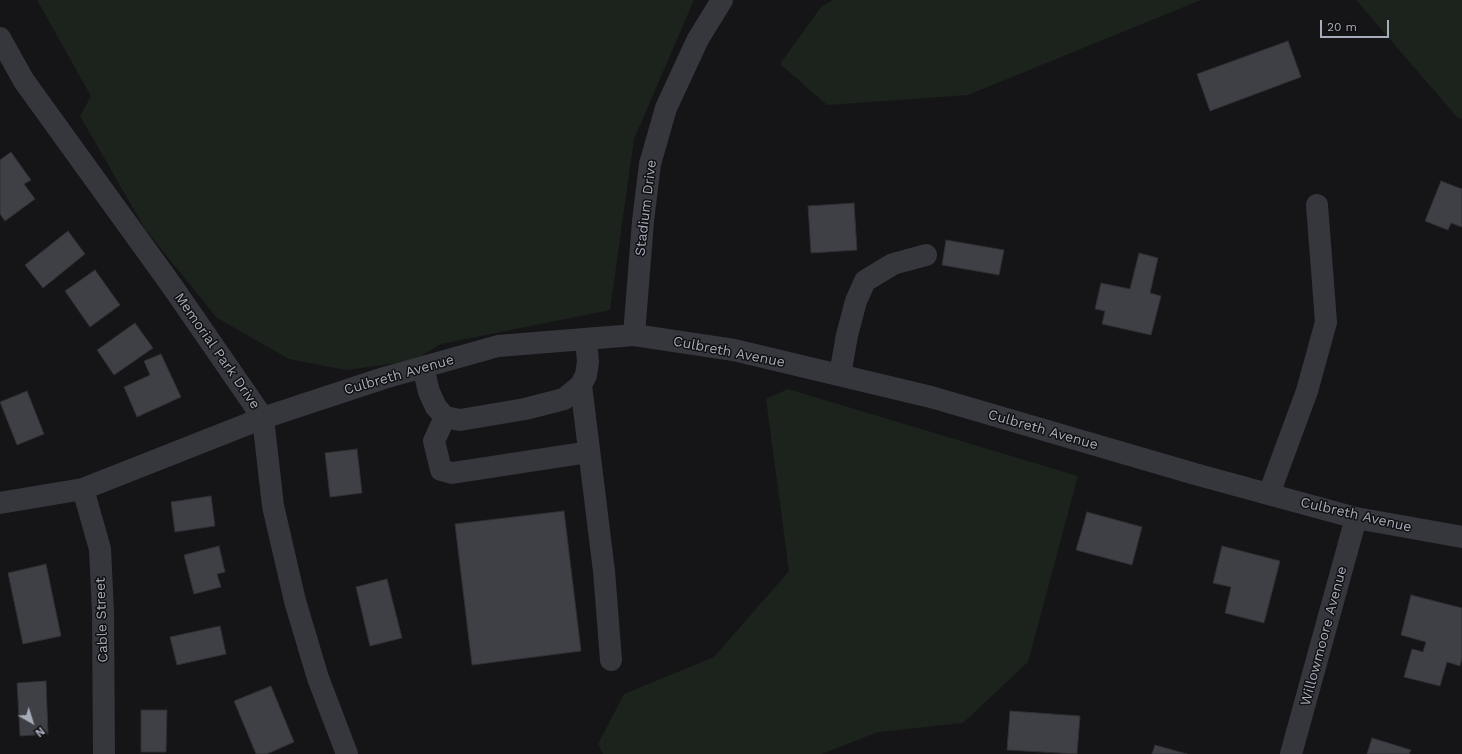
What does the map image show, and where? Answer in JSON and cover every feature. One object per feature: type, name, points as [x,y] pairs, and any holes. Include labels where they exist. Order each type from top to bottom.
[{"type":"street","name":"Stadium Drive","points":[[634,335],[643,221],[650,164],[666,108],[698,40],[722,0]]},
{"type":"street","name":"Memorial Park Drive","points":[[0,38],[24,81],[172,286],[264,418],[273,506],[295,601],[318,678],[347,754]]},
{"type":"street","points":[[1269,494],[1307,391],[1326,322],[1317,205]]},
{"type":"street","points":[[840,375],[847,335],[856,301],[865,281],[892,264],[926,255]]},
{"type":"street","name":"Culbreth Avenue","points":[[0,503],[83,489],[264,418],[384,378],[498,346],[634,335],[734,350],[931,397],[1356,518],[1462,537]]},
{"type":"street","points":[[423,367],[429,392],[436,407],[446,417],[460,420],[548,404],[564,399],[581,385],[586,375],[588,362],[586,339]]},
{"type":"street","points":[[581,385],[604,571],[611,660]]},
{"type":"street","points":[[446,417],[434,441],[441,470],[452,473],[589,452]]},
{"type":"street","name":"Cable Street","points":[[83,489],[100,549],[104,612],[104,754]]},
{"type":"street","name":"Willowmoore Avenue","points":[[1291,754],[1356,518]]},
{"type":"shaded area","points":[[37,0],[694,0],[634,139],[610,310],[441,344],[413,361],[346,370],[289,359],[217,318],[145,229],[80,116],[91,96]]},
{"type":"shaded area","points":[[833,0],[1201,0],[968,95],[827,105],[780,64],[821,7]]},
{"type":"shaded area","points":[[1356,0],[1462,0],[1462,119],[1457,117]]},
{"type":"shaded area","points":[[788,389],[1078,476],[1028,662],[963,723],[878,732],[822,754],[603,754],[598,744],[624,694],[714,657],[789,571],[766,399]]},
{"type":"building","points":[[1288,41],[1301,77],[1210,111],[1197,74]]},
{"type":"building","points":[[11,152],[31,180],[24,184],[35,199],[5,221],[0,214],[0,160]]},
{"type":"building","points":[[1441,181],[1462,189],[1462,227],[1451,223],[1448,230],[1425,221]]},
{"type":"building","points":[[854,203],[857,250],[811,253],[808,206]]},
{"type":"building","points":[[68,231],[85,254],[43,288],[25,265]]},
{"type":"building","points":[[946,240],[1004,250],[999,275],[942,265]]},
{"type":"building","points":[[1139,253],[1158,258],[1150,293],[1161,296],[1151,335],[1102,324],[1105,311],[1095,309],[1101,283],[1130,289]]},
{"type":"building","points":[[95,270],[120,305],[90,327],[65,291]]},
{"type":"building","points":[[135,323],[153,348],[114,375],[97,350]]},
{"type":"building","points":[[161,354],[181,397],[137,417],[124,387],[150,375],[144,361]]},
{"type":"building","points":[[27,391],[44,434],[17,445],[0,402]]},
{"type":"building","points":[[357,449],[362,493],[330,497],[325,453]]},
{"type":"building","points":[[211,496],[215,526],[175,532],[171,502]]},
{"type":"building","points":[[564,511],[581,651],[472,665],[455,524]]},
{"type":"building","points":[[1087,512],[1142,527],[1132,565],[1076,550]]},
{"type":"building","points":[[219,546],[225,572],[217,574],[221,587],[194,594],[184,555]]},
{"type":"building","points":[[1222,546],[1280,561],[1264,623],[1225,613],[1231,587],[1213,583]]},
{"type":"building","points":[[46,564],[61,636],[23,644],[8,573]]},
{"type":"building","points":[[387,579],[402,638],[370,646],[356,587]]},
{"type":"building","points":[[1411,595],[1462,608],[1462,658],[1460,666],[1447,662],[1440,686],[1404,677],[1412,649],[1423,652],[1426,642],[1401,635]]},
{"type":"building","points":[[220,626],[226,654],[177,665],[170,637]]},
{"type":"building","points":[[46,681],[48,734],[20,736],[17,683]]},
{"type":"building","points":[[271,686],[294,742],[267,754],[256,754],[234,701]]},
{"type":"building","points":[[141,710],[167,710],[166,752],[141,752]]},
{"type":"building","points":[[1010,711],[1080,716],[1077,754],[1007,750]]},
{"type":"building","points":[[1372,738],[1411,750],[1409,754],[1367,754]]},
{"type":"building","points":[[1155,745],[1187,754],[1152,754]]}]
